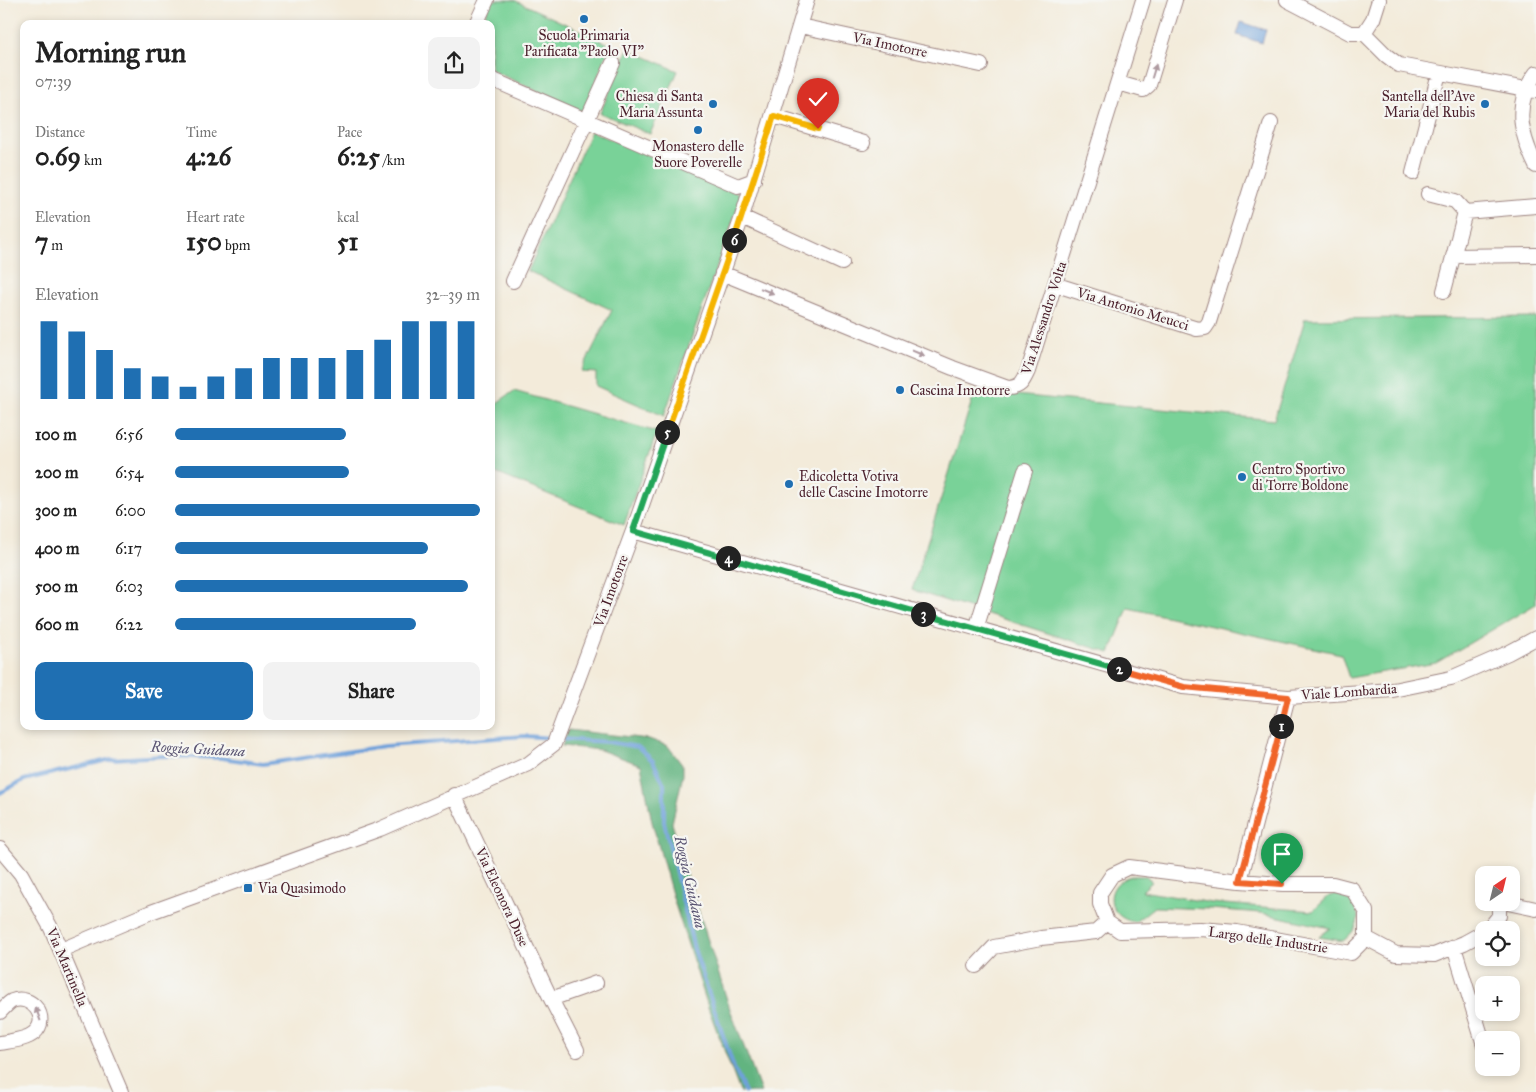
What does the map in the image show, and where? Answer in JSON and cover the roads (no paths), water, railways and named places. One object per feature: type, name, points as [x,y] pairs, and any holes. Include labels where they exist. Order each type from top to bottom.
[{"type":"street","points":[[478,20],[488,0]]},
{"type":"street","name":"Via Imotorre","points":[[454,796],[528,764],[554,744],[633,531],[742,217],[774,116],[807,0]]},
{"type":"street","name":"Via Alessandro Volta","points":[[722,273],[953,368],[1008,388],[1016,387],[1023,382],[1028,371],[1143,0]]},
{"type":"street","points":[[1118,83],[1143,90],[1149,84],[1175,0]]},
{"type":"street","points":[[1287,0],[1350,33],[1364,33],[1386,56],[1399,65],[1530,90]]},
{"type":"street","points":[[1364,33],[1379,0]]},
{"type":"street","name":"Via Imotorre","points":[[800,26],[981,64]]},
{"type":"street","points":[[513,281],[613,63]]},
{"type":"street","points":[[1413,173],[1440,73]]},
{"type":"street","points":[[1536,73],[1530,90],[1521,105],[1521,121],[1524,136],[1536,166]]},
{"type":"street","points":[[495,82],[738,186],[754,180]]},
{"type":"street","points":[[774,116],[863,143]]},
{"type":"street","name":"Via Antonio Meucci","points":[[1056,283],[1060,286],[1198,329],[1205,328],[1209,322],[1271,123]]},
{"type":"street","points":[[1428,194],[1455,201],[1465,212]]},
{"type":"street","points":[[1465,212],[1536,206]]},
{"type":"street","points":[[1444,291],[1465,212]]},
{"type":"street","points":[[742,217],[842,263]]},
{"type":"street","points":[[1453,256],[1536,255]]},
{"type":"street","points":[[976,629],[1025,472]]},
{"type":"street","name":"Viale Lombardia","points":[[633,531],[1184,687],[1288,697],[1393,690],[1450,678],[1508,653],[1536,638]]},
{"type":"street","points":[[1240,881],[1288,697]]},
{"type":"street","points":[[61,950],[151,912],[380,829],[454,796]]},
{"type":"street","name":"Via Eleonora Duse","points":[[454,796],[551,1000],[578,1050]]},
{"type":"street","name":"Via Martinella","points":[[0,849],[21,874],[51,928],[115,1089]]},
{"type":"street","points":[[976,966],[994,947],[1041,938],[1096,932],[1107,922],[1100,904],[1100,893],[1112,875],[1129,867],[1240,881],[1282,884],[1333,884],[1352,889],[1366,911],[1366,938],[1396,954],[1434,955],[1475,936]]},
{"type":"street","points":[[1520,906],[1536,910]]},
{"type":"street","name":"Largo delle Industrie","points":[[1107,922],[1120,931],[1200,930],[1237,932],[1351,952],[1366,938]]},
{"type":"street","points":[[1454,947],[1480,1031]]},
{"type":"street","points":[[551,1000],[596,983]]},
{"type":"street","points":[[0,1012],[11,1002],[22,1000],[32,1003],[40,1013],[40,1022],[35,1033],[0,1043]]},
{"type":"water","points":[[1241,22],[1266,30],[1262,43],[1237,35]]},
{"type":"waterway","name":"Roggia Guidana","points":[[0,793],[24,780],[112,759],[164,756],[222,758],[263,764],[385,746],[525,736],[552,738]]},
{"type":"waterway","name":"Roggia Guidana","points":[[559,739],[608,742],[638,747],[653,761],[664,784],[664,822],[694,949],[734,1068],[745,1092]]},
{"type":"place","name":"Scuola Primaria Parificata \"Paolo VI\"","points":[[584,19]]},
{"type":"place","name":"Chiesa di Santa Maria Assunta","points":[[713,104]]},
{"type":"place","name":"Santella dell'Ave Maria del Rubis","points":[[1485,104]]},
{"type":"place","name":"Monastero delle Suore Poverelle","points":[[698,130]]},
{"type":"place","name":"Cascina Imotorre","points":[[900,390]]},
{"type":"place","name":"Centro Sportivo di Torre Boldone","points":[[1242,477]]},
{"type":"place","name":"Edicoletta Votiva delle Cascine Imotorre","points":[[789,484]]},
{"type":"place","name":"Via Quasimodo","points":[[248,888]]}]
